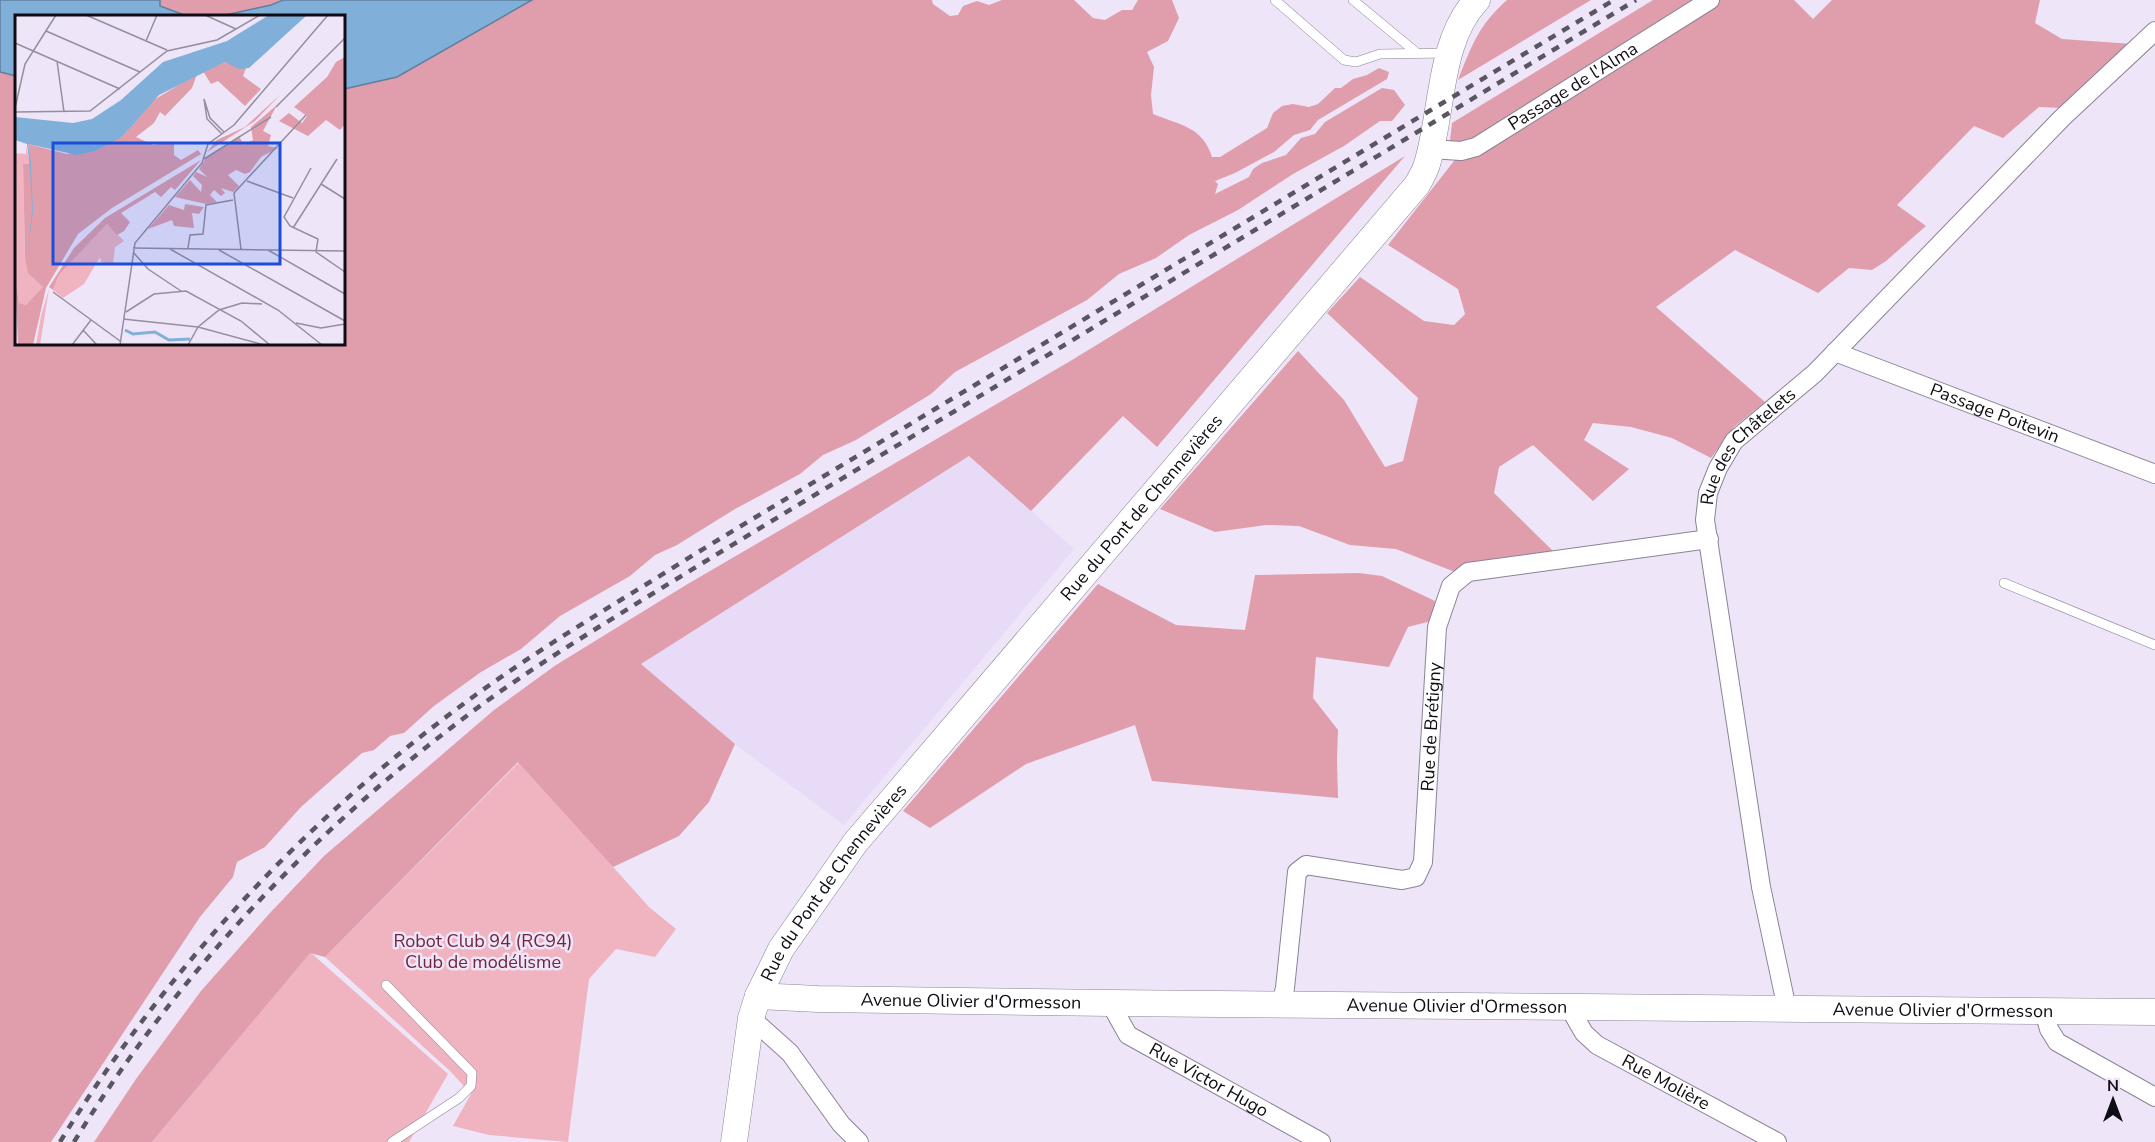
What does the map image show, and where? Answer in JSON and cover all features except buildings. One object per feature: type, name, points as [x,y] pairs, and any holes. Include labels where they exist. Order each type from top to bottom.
[{"type":"main road","name":"Rue du Pont de Chennevières","points":[[734,1142],[755,1007],[781,949],[855,843],[1417,185],[1427,165],[1431,149],[1453,41],[1468,9],[1477,0]]},
{"type":"main road","name":"Avenue Olivier d'Ormesson","points":[[755,1007],[818,999],[2155,1012]]},
{"type":"street","name":"Passage de l'Alma","points":[[1431,149],[1461,151],[1476,147],[1710,0]]},
{"type":"street","name":"Rue des Châtelets","points":[[1787,1009],[1761,887],[1706,520],[1708,493],[1718,468],[1734,441],[1797,389],[1835,352],[2062,118],[2155,31]]},
{"type":"street","name":"Passage Poitevin","points":[[1835,352],[2155,474]]},
{"type":"street","name":"Rue de Brétigny","points":[[1281,1004],[1285,988],[1297,872],[1306,865],[1402,880],[1416,877],[1423,862],[1437,627],[1451,586],[1468,572],[1709,539]]},
{"type":"street","name":"Rue Victor Hugo","points":[[1110,1003],[1128,1035],[1321,1142]]},
{"type":"street","points":[[755,1007],[841,1124],[859,1142]]},
{"type":"street","name":"Rue Molière","points":[[1569,1007],[1584,1033],[1598,1045],[1776,1142]]},
{"type":"street","points":[[2044,1011],[2049,1029],[2057,1042],[2155,1096]]},
{"type":"lane","points":[[1275,0],[1344,60],[1356,62],[1380,54],[1450,53]]},
{"type":"lane","points":[[1353,0],[1417,53]]},
{"type":"lane","points":[[2004,584],[2155,645]]},
{"type":"lane","points":[[386,985],[472,1073],[471,1086],[459,1098],[392,1142]]},
{"type":"shaded area","points":[[160,0],[283,0],[233,15],[183,15],[160,6]]},
{"type":"shaded area","points":[[532,0],[932,0],[933,4],[950,16],[958,15],[963,6],[977,1],[989,5],[1002,0],[1074,0],[1093,18],[1105,20],[1122,10],[1132,10],[1138,0],[1172,0],[1179,18],[1168,41],[1147,52],[1154,67],[1151,95],[1153,114],[1196,133],[1203,139],[1212,157],[1220,157],[1267,128],[1273,113],[1282,106],[1293,104],[1309,107],[1318,104],[1335,88],[1341,88],[1353,79],[1379,68],[1389,72],[1387,79],[1318,120],[1310,130],[1294,135],[1274,152],[1215,181],[1218,184],[1215,194],[1249,177],[1253,169],[1262,163],[1286,155],[1301,138],[1315,134],[1325,122],[1382,88],[1394,90],[1405,105],[1392,121],[1380,121],[1344,146],[1293,174],[1238,210],[1189,235],[1156,258],[1119,274],[1087,300],[955,372],[931,394],[856,440],[823,455],[800,474],[735,509],[677,545],[655,555],[630,576],[560,616],[521,649],[481,672],[434,706],[404,733],[390,736],[374,750],[362,753],[301,807],[265,847],[237,862],[233,877],[200,917],[51,1142],[0,1142],[0,72],[15,76],[15,345],[345,345],[345,89],[397,77]]},
{"type":"shaded area","points":[[1507,0],[1591,0],[1458,80],[1482,28]]},
{"type":"shaded area","points":[[1653,0],[1794,0],[1813,19],[1832,0],[2040,0],[2035,23],[2062,39],[2133,44],[2061,108],[2039,107],[2003,138],[1974,126],[1897,205],[1926,226],[1886,261],[1872,270],[1849,268],[1818,293],[1735,250],[1656,307],[1765,402],[1734,427],[1711,458],[1672,438],[1631,427],[1593,423],[1584,440],[1629,469],[1593,501],[1533,445],[1499,467],[1494,493],[1555,553],[1455,572],[1396,549],[1350,545],[1299,526],[1266,525],[1215,532],[1160,509],[1298,351],[1344,400],[1385,467],[1403,461],[1418,398],[1327,313],[1360,277],[1424,321],[1454,325],[1465,314],[1458,289],[1388,245],[1454,161],[1460,149],[1450,141],[1452,123]]},
{"type":"shaded area","points":[[1405,156],[1157,447],[1123,416],[1031,511],[969,456],[641,664],[735,744],[709,802],[679,836],[613,867],[518,762],[325,957],[310,953],[152,1142],[94,1142],[136,1079],[201,991],[269,914],[324,856],[494,710],[556,665],[686,585],[1072,360]]},
{"type":"shaded area","points":[[969,456],[1074,549],[844,825],[735,744],[641,664]]},
{"type":"shaded area","points":[[1359,573],[1382,576],[1435,601],[1431,621],[1408,627],[1389,667],[1316,657],[1313,698],[1338,730],[1338,798],[1152,781],[1135,725],[1026,764],[930,828],[903,811],[1098,584],[1176,625],[1245,630],[1255,575]]},
{"type":"green space","name":"Robot Club 94 (RC94) Club de modélisme","points":[[519,762],[649,907],[676,929],[655,957],[616,949],[589,979],[568,1142],[489,1135],[453,1126],[471,1094],[451,1072],[325,957]]},
{"type":"green space","points":[[310,952],[448,1074],[409,1142],[152,1142]]},
{"type":"water","points":[[0,0],[160,0],[160,6],[184,15],[15,15],[15,76],[0,72]]},
{"type":"water","points":[[283,0],[532,0],[397,77],[345,89],[345,15],[226,15],[271,5]]},
{"type":"railway","points":[[60,1142],[100,1080],[143,1021],[188,963],[236,908],[341,804],[396,756],[477,694],[550,644],[721,538],[1614,0]]},
{"type":"railway","points":[[74,1142],[154,1025],[246,915],[347,815],[400,768],[480,706],[552,656],[690,571],[1636,0]]}]
